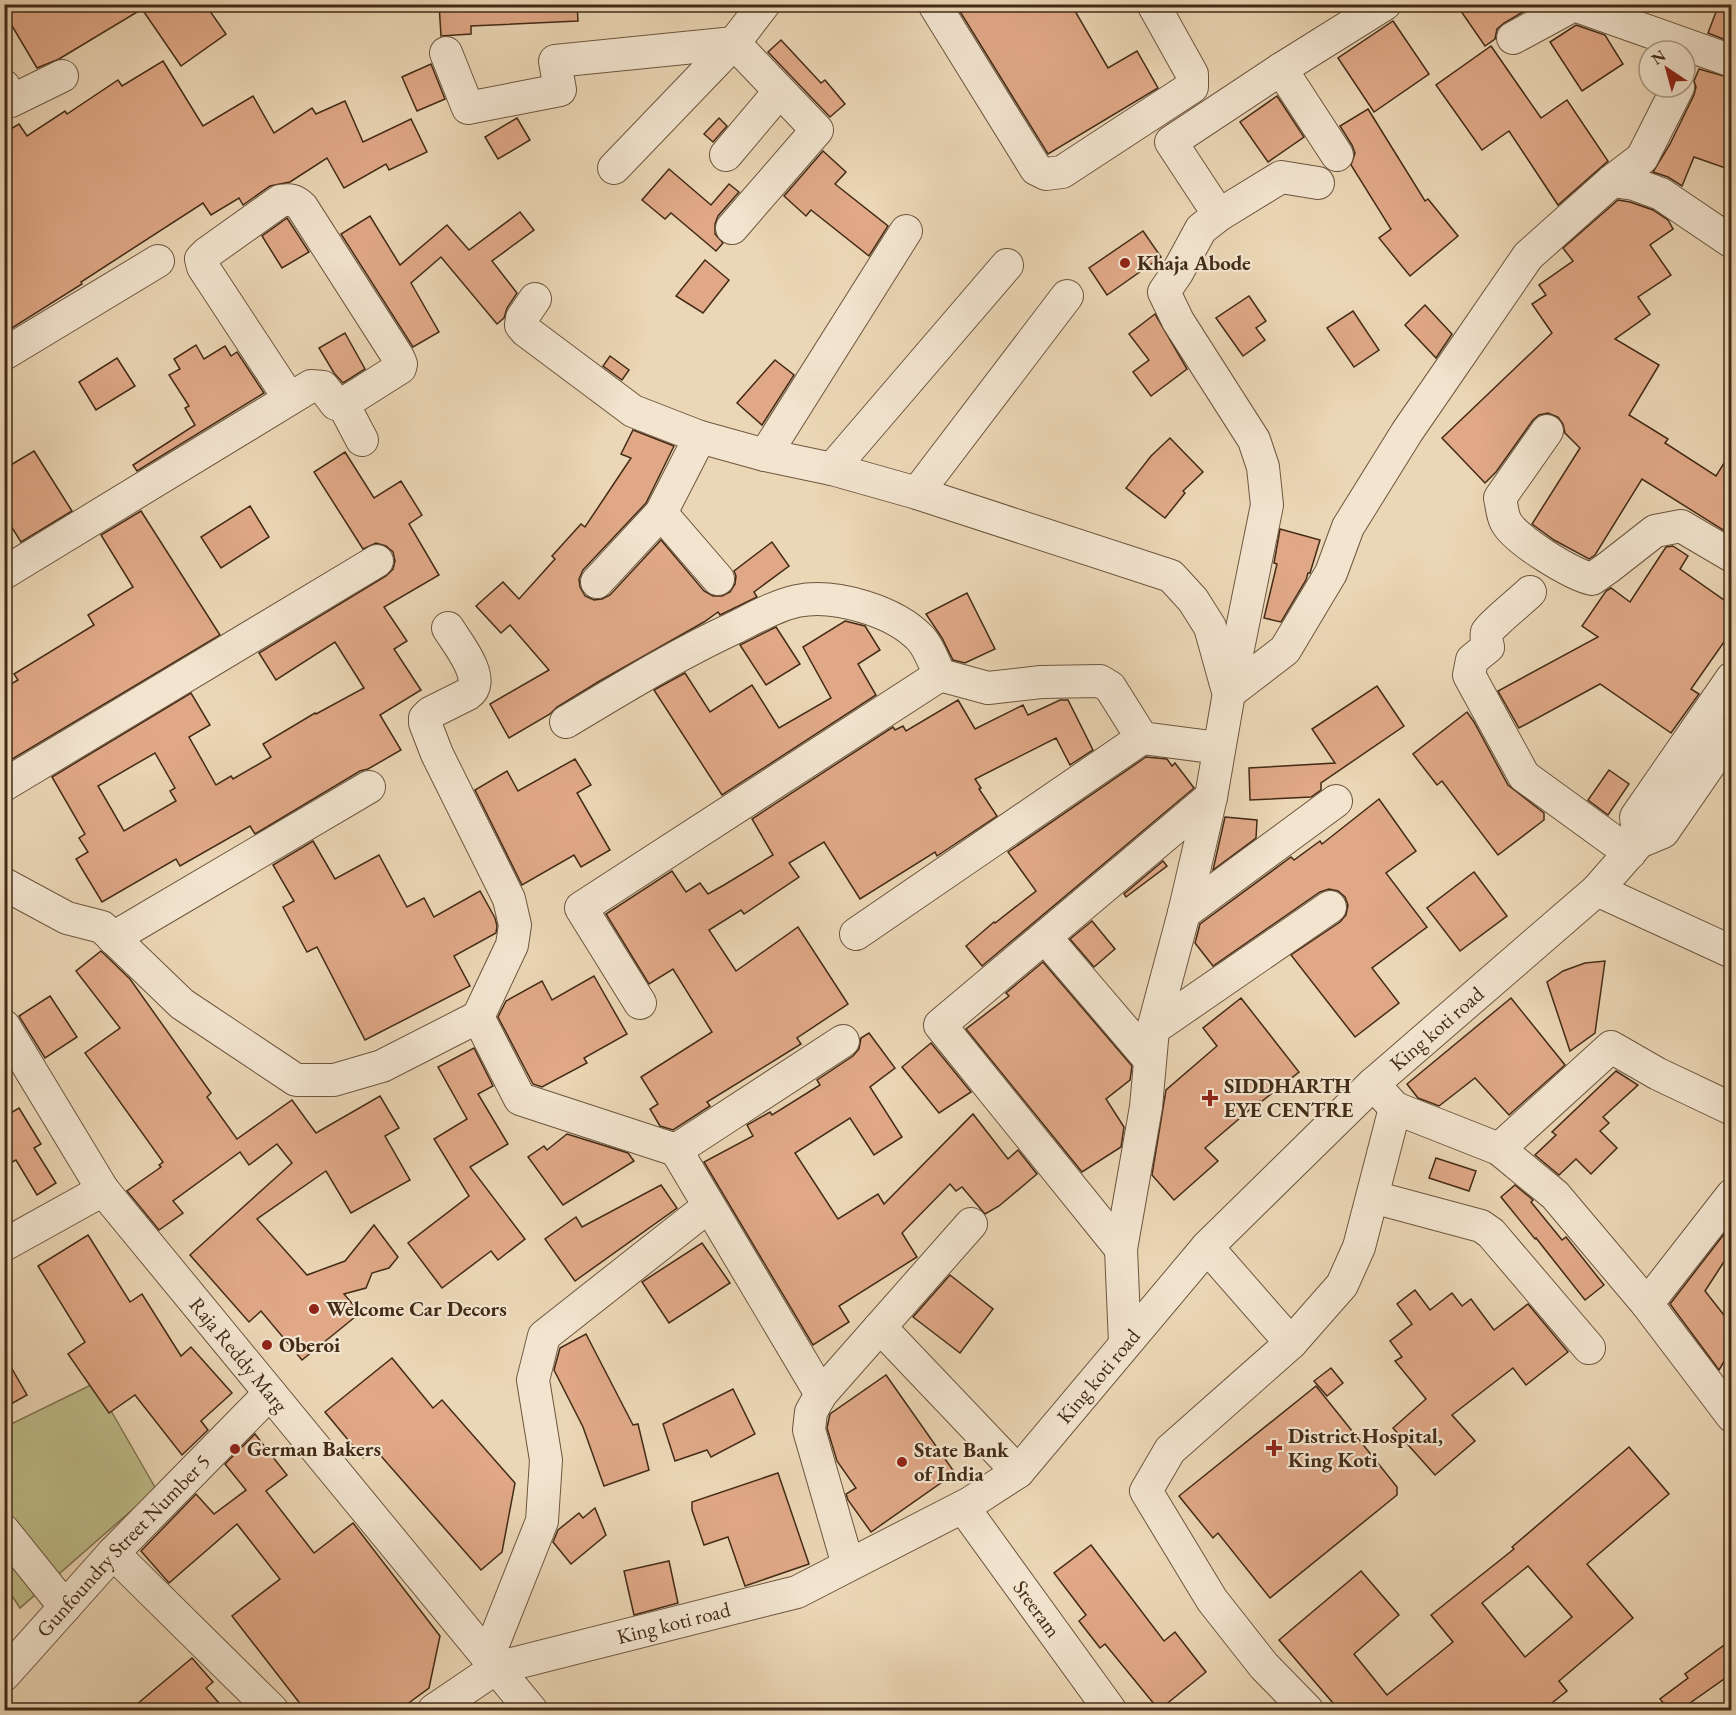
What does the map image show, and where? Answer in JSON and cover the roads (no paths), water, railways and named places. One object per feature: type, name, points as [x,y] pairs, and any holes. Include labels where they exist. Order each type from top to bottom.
[{"type":"street","points":[[614,168],[734,43],[764,4]]},
{"type":"street","points":[[934,4],[1036,169],[1046,174],[1062,172],[1192,87],[1192,74],[1153,4]]},
{"type":"street","points":[[1219,215],[1171,142],[1385,4]]},
{"type":"street","points":[[1513,38],[1574,5],[1646,39]]},
{"type":"street","points":[[446,54],[468,108],[560,90],[555,61],[734,43]]},
{"type":"street","points":[[732,228],[817,130],[734,43]]},
{"type":"street","points":[[1697,60],[1731,61]]},
{"type":"street","points":[[1281,69],[1336,155]]},
{"type":"street","points":[[4,86],[11,101],[62,76]]},
{"type":"street","points":[[726,155],[779,92]]},
{"type":"street","points":[[1228,693],[1285,650],[1332,573],[1348,527],[1407,432],[1528,256],[1642,158],[1672,99]]},
{"type":"street","points":[[1125,1344],[1121,1249],[1146,1107],[1153,1029],[1184,913],[1211,797],[1228,693],[1267,505],[1263,467],[1254,440],[1178,321],[1164,292],[1201,229],[1219,215],[1281,177],[1318,183]]},
{"type":"street","points":[[1612,182],[1634,184],[1661,194],[1731,242]]},
{"type":"street","points":[[4,573],[311,386],[323,387],[336,404],[343,404],[400,368],[400,361],[302,207],[296,201],[288,199],[280,201],[201,259],[203,267],[289,398]]},
{"type":"street","points":[[765,455],[906,231]]},
{"type":"street","points":[[4,354],[158,261]]},
{"type":"street","points":[[832,469],[1007,265]]},
{"type":"street","points":[[917,493],[1067,296]]},
{"type":"street","points":[[535,299],[522,318],[521,325],[526,331],[633,411],[700,437],[765,455],[832,469],[917,493],[1171,576],[1193,600],[1210,627],[1228,693]]},
{"type":"street","points":[[343,404],[362,440]]},
{"type":"street","points":[[1547,431],[1500,498],[1506,523],[1515,534],[1565,569],[1592,579],[1655,531],[1681,526],[1731,556]]},
{"type":"street","points":[[597,582],[661,513],[700,437]]},
{"type":"street","points":[[661,513],[718,579]]},
{"type":"street","points":[[4,785],[377,561]]},
{"type":"street","points":[[1530,592],[1487,632],[1488,646],[1472,660],[1469,675],[1524,776],[1635,847]]},
{"type":"street","points":[[566,722],[682,652],[766,613],[798,601],[828,600],[861,605],[900,622],[922,640],[940,675],[988,688],[1041,682],[1100,681],[1110,687],[1142,738]]},
{"type":"street","points":[[4,884],[67,918],[102,927],[182,1004],[296,1080],[334,1080],[382,1066],[478,1017],[512,945],[515,925],[509,899],[437,754],[426,723],[425,717],[430,713],[473,691],[475,684],[473,669],[447,628]]},
{"type":"street","points":[[640,1003],[581,908],[940,675]]},
{"type":"street","points":[[1635,847],[1636,817],[1731,678]]},
{"type":"street","name":"King koti road","points":[[434,1710],[492,1662],[797,1592],[963,1507],[1018,1472],[1207,1247],[1373,1084],[1598,890],[1635,847],[1663,831],[1731,732]]},
{"type":"street","points":[[856,934],[1142,738],[1220,748]]},
{"type":"street","points":[[113,938],[369,787]]},
{"type":"street","points":[[1121,1249],[940,1025],[1211,797]]},
{"type":"street","points":[[1184,913],[1336,801]]},
{"type":"street","points":[[1598,890],[1731,952]]},
{"type":"street","points":[[1153,1029],[1330,907]]},
{"type":"street","points":[[1045,938],[1150,1060]]},
{"type":"street","points":[[478,1017],[520,1099],[676,1150],[821,1394]]},
{"type":"street","name":"Raja Reddy Marg","points":[[4,1026],[103,1190],[531,1710]]},
{"type":"street","points":[[676,1150],[843,1041]]},
{"type":"street","points":[[1499,1149],[1611,1047],[1658,1074],[1731,1109]]},
{"type":"street","points":[[1373,1084],[1395,1108],[1499,1149],[1555,1195],[1647,1304],[1731,1416]]},
{"type":"street","points":[[1307,1710],[1264,1666],[1212,1600],[1146,1491],[1170,1450],[1291,1343],[1342,1285],[1359,1247],[1395,1108]]},
{"type":"street","points":[[4,1245],[103,1190]]},
{"type":"street","points":[[1647,1304],[1731,1195]]},
{"type":"street","points":[[1372,1197],[1472,1222],[1486,1229],[1589,1348]]},
{"type":"street","points":[[492,1662],[542,1521],[546,1460],[533,1380],[544,1336],[709,1206]]},
{"type":"street","points":[[848,1565],[809,1430],[811,1412],[821,1394],[971,1224]]},
{"type":"street","points":[[1207,1247],[1291,1343]]},
{"type":"street","points":[[880,1328],[1018,1472]]},
{"type":"street","name":"Gunfoundry Street Number 5","points":[[4,1675],[113,1552],[270,1393]]},
{"type":"street","name":"Sreeram","points":[[963,1507],[1110,1710]]},
{"type":"street","points":[[4,1531],[57,1615]]},
{"type":"street","points":[[113,1552],[272,1710]]},
{"type":"street","points":[[4,1566],[57,1615]]},
{"type":"place","name":"Khaja Abode","points":[[1125,263]]},
{"type":"place","name":"SIDDHARTH EYE CENTRE","points":[[1210,1098]]},
{"type":"place","name":"Welcome Car Decors","points":[[314,1309]]},
{"type":"place","name":"Oberoi","points":[[267,1345]]},
{"type":"place","name":"District Hospital, King Koti","points":[[1274,1448]]},
{"type":"place","name":"German Bakers","points":[[235,1449]]},
{"type":"place","name":"State Bank of India","points":[[902,1462]]}]
